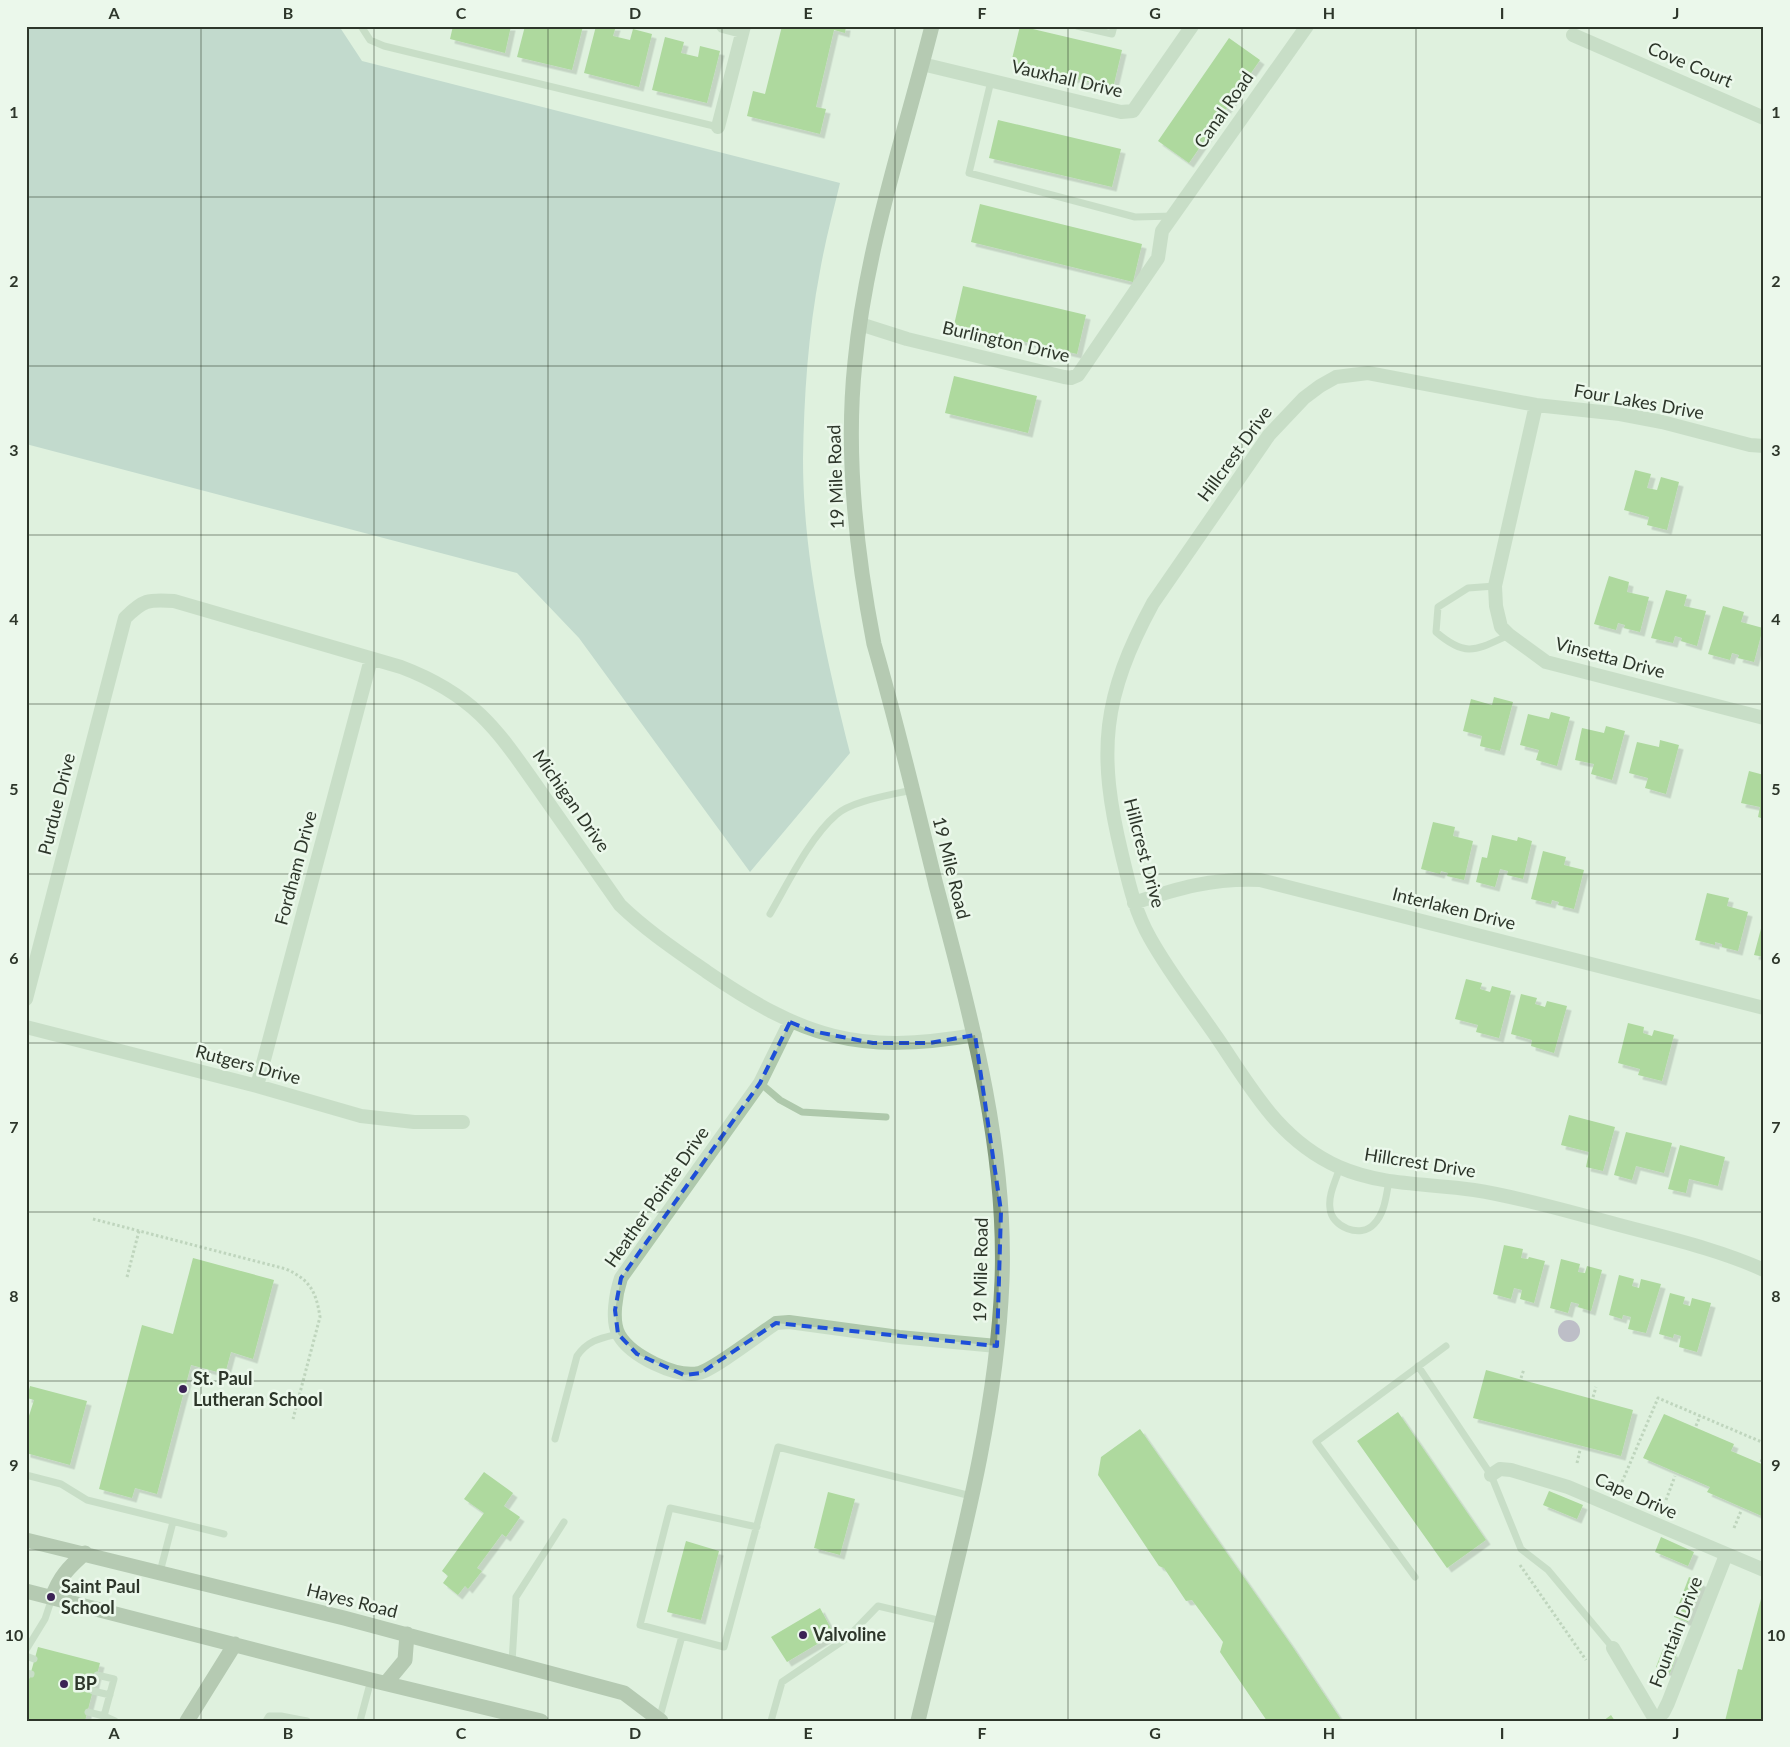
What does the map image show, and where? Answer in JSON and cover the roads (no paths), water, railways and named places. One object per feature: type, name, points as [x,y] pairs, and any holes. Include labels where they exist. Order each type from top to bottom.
[{"type":"street","points":[[718,128],[743,29],[723,26]]},
{"type":"street","name":"19 Mile Road","points":[[918,1721],[983,1439],[997,1346],[1002,1280],[1001,1211],[995,1149],[975,1035],[874,644],[864,595],[856,532],[852,470],[852,408],[860,324],[871,258],[932,26]]},
{"type":"street","name":"Vauxhall Drive","points":[[922,64],[1121,112],[1133,111],[1192,26]]},
{"type":"street","name":"Canal Road","points":[[1174,216],[1307,26]]},
{"type":"street","name":"Cove Court","points":[[1573,35],[1764,118]]},
{"type":"street","name":"Burlington Drive","points":[[860,324],[907,339],[1071,378],[1082,371],[1158,258],[1162,231],[1174,216]]},
{"type":"street","name":"Hillcrest Drive","points":[[1536,405],[1368,373],[1346,375],[1320,386],[1298,404],[1269,435],[1153,603],[1138,630],[1118,680],[1107,732],[1106,754],[1109,794],[1134,903],[1149,936],[1165,962],[1269,1114],[1302,1146],[1340,1167],[1364,1176],[1389,1181],[1472,1190],[1516,1198],[1696,1245],[1764,1270]]},
{"type":"street","name":"Four Lakes Drive","points":[[1536,405],[1636,417],[1750,446],[1764,446]]},
{"type":"street","name":"Vinsetta Drive","points":[[1536,405],[1495,586],[1496,606],[1501,627],[1546,662],[1764,718]]},
{"type":"street","name":"Michigan Drive","points":[[125,618],[140,603],[158,600],[174,601],[401,667],[430,678],[456,694],[486,719],[512,749],[620,905],[640,924],[753,1003],[812,1031],[873,1043],[930,1043],[975,1035]]},
{"type":"street","name":"Purdue Drive","points":[[26,1000],[125,618]]},
{"type":"street","name":"Fordham Drive","points":[[257,1086],[371,659]]},
{"type":"street","name":"Interlaken Drive","points":[[1134,903],[1208,881],[1232,879],[1260,880],[1764,1008]]},
{"type":"street","name":"Heather Pointe Drive","points":[[618,1334],[615,1310],[621,1278],[760,1084],[790,1022]]},
{"type":"street","name":"Rutgers Drive","points":[[26,1027],[257,1086],[361,1116],[414,1122],[463,1122]]},
{"type":"street","points":[[618,1334],[637,1354],[684,1375],[701,1373],[776,1323],[789,1322],[899,1337],[997,1346]]},
{"type":"street","name":"Cape Drive","points":[[1491,1475],[1500,1470],[1511,1470],[1568,1487],[1764,1570]]},
{"type":"street","name":"Hayes Road","points":[[26,1540],[85,1553],[407,1634],[624,1693],[659,1721]]},
{"type":"street","points":[[52,1598],[57,1582],[65,1570],[85,1553]]},
{"type":"street","name":"Fountain Drive","points":[[1613,1648],[1656,1720],[1663,1713],[1668,1703],[1726,1555]]},
{"type":"street","points":[[26,1591],[379,1682],[541,1721]]},
{"type":"street","points":[[379,1682],[405,1660],[407,1634]]},
{"type":"street","points":[[190,1720],[235,1644]]},
{"type":"lane","points":[[360,26],[370,40],[384,46],[718,128]]},
{"type":"lane","points":[[1077,26],[1112,34],[1114,26]]},
{"type":"lane","points":[[991,81],[969,173],[1135,217],[1174,216]]},
{"type":"lane","points":[[1495,586],[1468,588],[1438,607],[1436,632],[1452,646],[1476,650],[1509,635]]},
{"type":"lane","points":[[770,914],[813,843],[836,814],[858,804],[912,790]]},
{"type":"lane","points":[[760,1084],[780,1100],[802,1112],[886,1118]]},
{"type":"lane","points":[[1340,1167],[1331,1193],[1330,1210],[1336,1221],[1353,1230],[1367,1230],[1374,1225],[1384,1206],[1389,1181]]},
{"type":"lane","points":[[555,1439],[577,1356],[584,1346],[594,1340],[618,1334]]},
{"type":"lane","points":[[1415,1577],[1316,1442],[1446,1346]]},
{"type":"lane","points":[[1418,1366],[1491,1475],[1521,1548],[1548,1570],[1613,1648]]},
{"type":"lane","points":[[756,1527],[670,1508],[640,1625],[724,1647],[778,1447],[971,1496]]},
{"type":"lane","points":[[26,1475],[60,1484],[87,1500],[224,1534]]},
{"type":"lane","points":[[160,1572],[173,1522]]},
{"type":"lane","points":[[512,1662],[516,1597],[564,1522]]},
{"type":"lane","points":[[26,1650],[45,1619],[52,1598]]},
{"type":"lane","points":[[771,1721],[782,1682],[847,1638],[878,1606],[942,1621]]},
{"type":"lane","points":[[659,1721],[682,1636]]},
{"type":"lane","points":[[26,1656],[34,1659]]},
{"type":"lane","points":[[97,1675],[114,1679],[104,1716]]},
{"type":"lane","points":[[360,1721],[379,1682]]},
{"type":"lane","points":[[93,1691],[110,1695]]},
{"type":"lane","points":[[88,1712],[115,1721]]},
{"type":"lane","points":[[266,1721],[269,1716],[281,1716],[307,1721]]},
{"type":"place","name":"St. Paul Lutheran School","points":[[183,1389]]},
{"type":"place","name":"Saint Paul School","points":[[51,1597]]},
{"type":"place","name":"Valvoline","points":[[803,1635]]},
{"type":"place","name":"BP","points":[[64,1684]]}]
